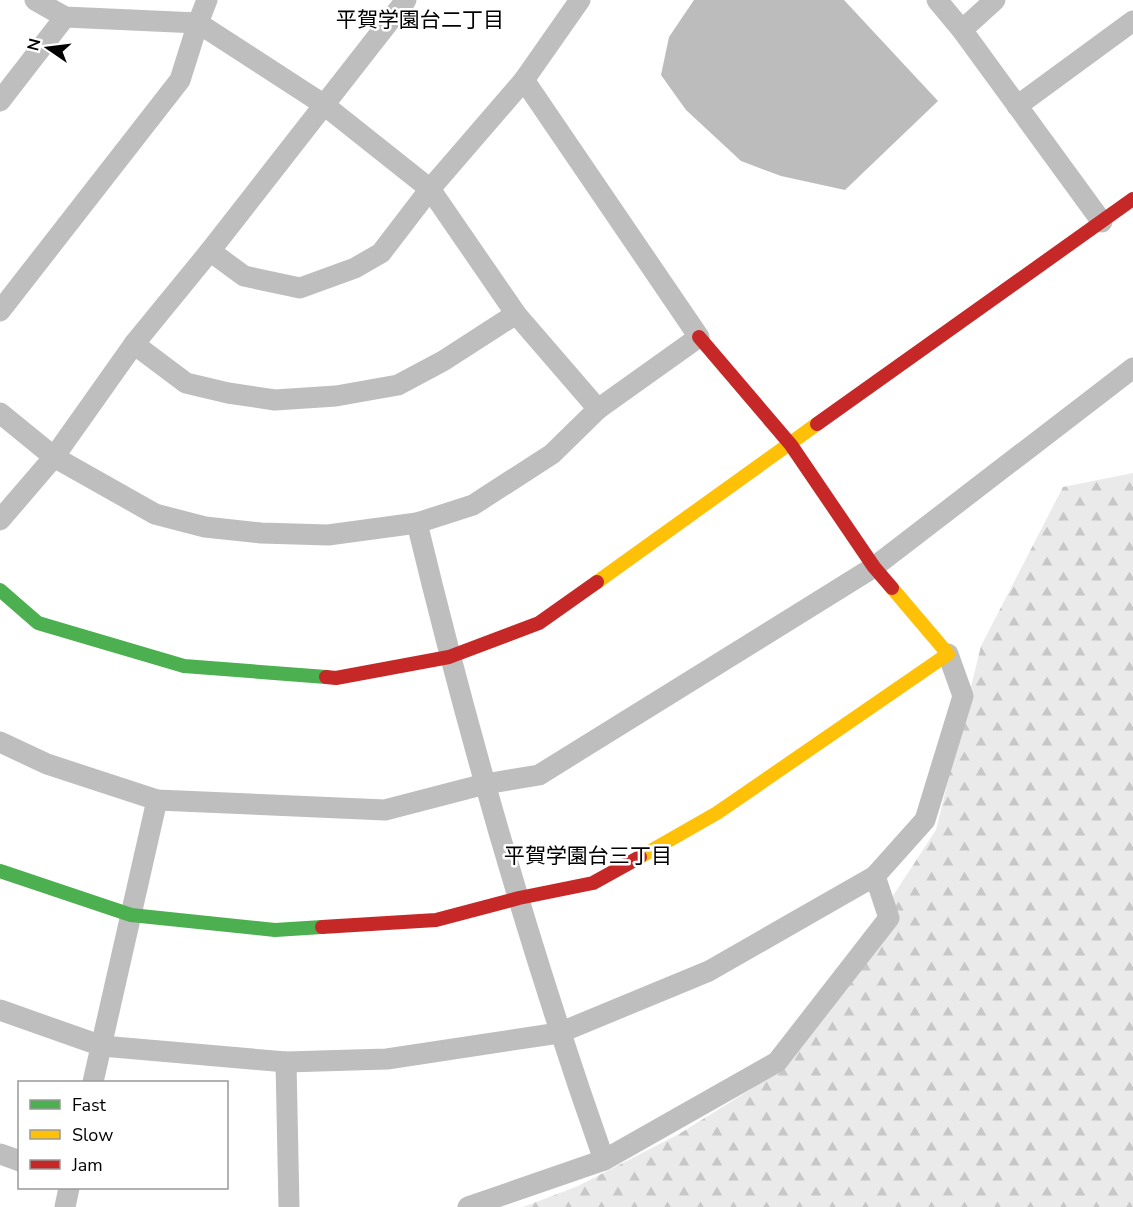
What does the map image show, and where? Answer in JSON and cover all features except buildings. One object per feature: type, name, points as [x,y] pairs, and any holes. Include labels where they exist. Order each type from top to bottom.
[{"type":"street","points":[[35,0],[65,17],[117,10],[198,23],[323,104],[430,189],[516,314],[598,409]]},
{"type":"street","points":[[0,311],[180,80],[207,0]]},
{"type":"street","points":[[0,520],[54,457],[134,344],[210,251],[406,0]]},
{"type":"street","points":[[210,251],[244,276],[300,288],[355,268],[381,253],[430,189],[524,80],[580,0]]},
{"type":"street","points":[[937,0],[963,30],[1102,222]]},
{"type":"street","points":[[963,30],[995,0]]},
{"type":"street","points":[[0,101],[65,17]]},
{"type":"street","points":[[1017,106],[1133,21]]},
{"type":"street","points":[[0,1010],[102,1046],[286,1062],[387,1059],[560,1033],[709,971],[875,876],[925,820],[963,696],[948,654],[873,567],[791,445],[699,337],[524,80]]},
{"type":"street","points":[[0,590],[38,623],[184,666],[336,678],[449,657],[539,623],[1133,199]]},
{"type":"street","points":[[134,344],[186,383],[228,393],[275,400],[336,396],[398,385],[443,361],[516,314]]},
{"type":"street","points":[[0,413],[54,457],[154,514],[205,527],[261,533],[328,535],[417,523],[473,505],[552,454],[598,409],[699,337]]},
{"type":"street","points":[[0,742],[47,765],[157,800],[385,810],[485,784],[538,775],[873,567],[1133,368]]},
{"type":"street","points":[[417,523],[449,657],[485,784],[560,1033],[604,1160]]},
{"type":"street","points":[[0,871],[131,915],[275,930],[436,920],[519,898],[593,883],[717,813],[948,654]]},
{"type":"street","points":[[93,1081],[157,800]]},
{"type":"street","points":[[468,1207],[604,1160],[777,1062],[889,918],[875,876]]},
{"type":"street","points":[[286,1062],[289,1207]]},
{"type":"street","points":[[0,1154],[18,1160]]},
{"type":"street","points":[[65,1207],[69,1189]]},
{"type":"green space","points":[[1133,473],[1133,1207],[523,1207],[578,1186],[679,1134],[777,1073],[936,830],[981,646],[1063,487]]},
{"type":"shaded area","points":[[694,0],[844,0],[938,101],[845,190],[781,176],[741,161],[686,110],[661,75],[669,37]]},
{"type":"traffic: fast","points":[[0,590],[38,623],[184,666],[326,677]]},
{"type":"traffic: fast","points":[[0,871],[131,915],[275,930],[322,927]]},
{"type":"traffic: slow","points":[[597,582],[817,424]]},
{"type":"traffic: slow","points":[[640,857],[717,813],[948,654],[892,588]]},
{"type":"traffic: jam","points":[[817,424],[1133,199]]},
{"type":"traffic: jam","points":[[699,337],[791,445],[874,567],[892,588]]},
{"type":"traffic: jam","points":[[326,677],[336,678],[449,657],[539,623],[597,582]]},
{"type":"traffic: jam","points":[[322,927],[436,920],[519,898],[593,883],[640,857]]},
{"type":"district","name":"平賀学園台二丁目","points":[[420,20]]},
{"type":"district","name":"平賀学園台三丁目","points":[[588,856]]}]
